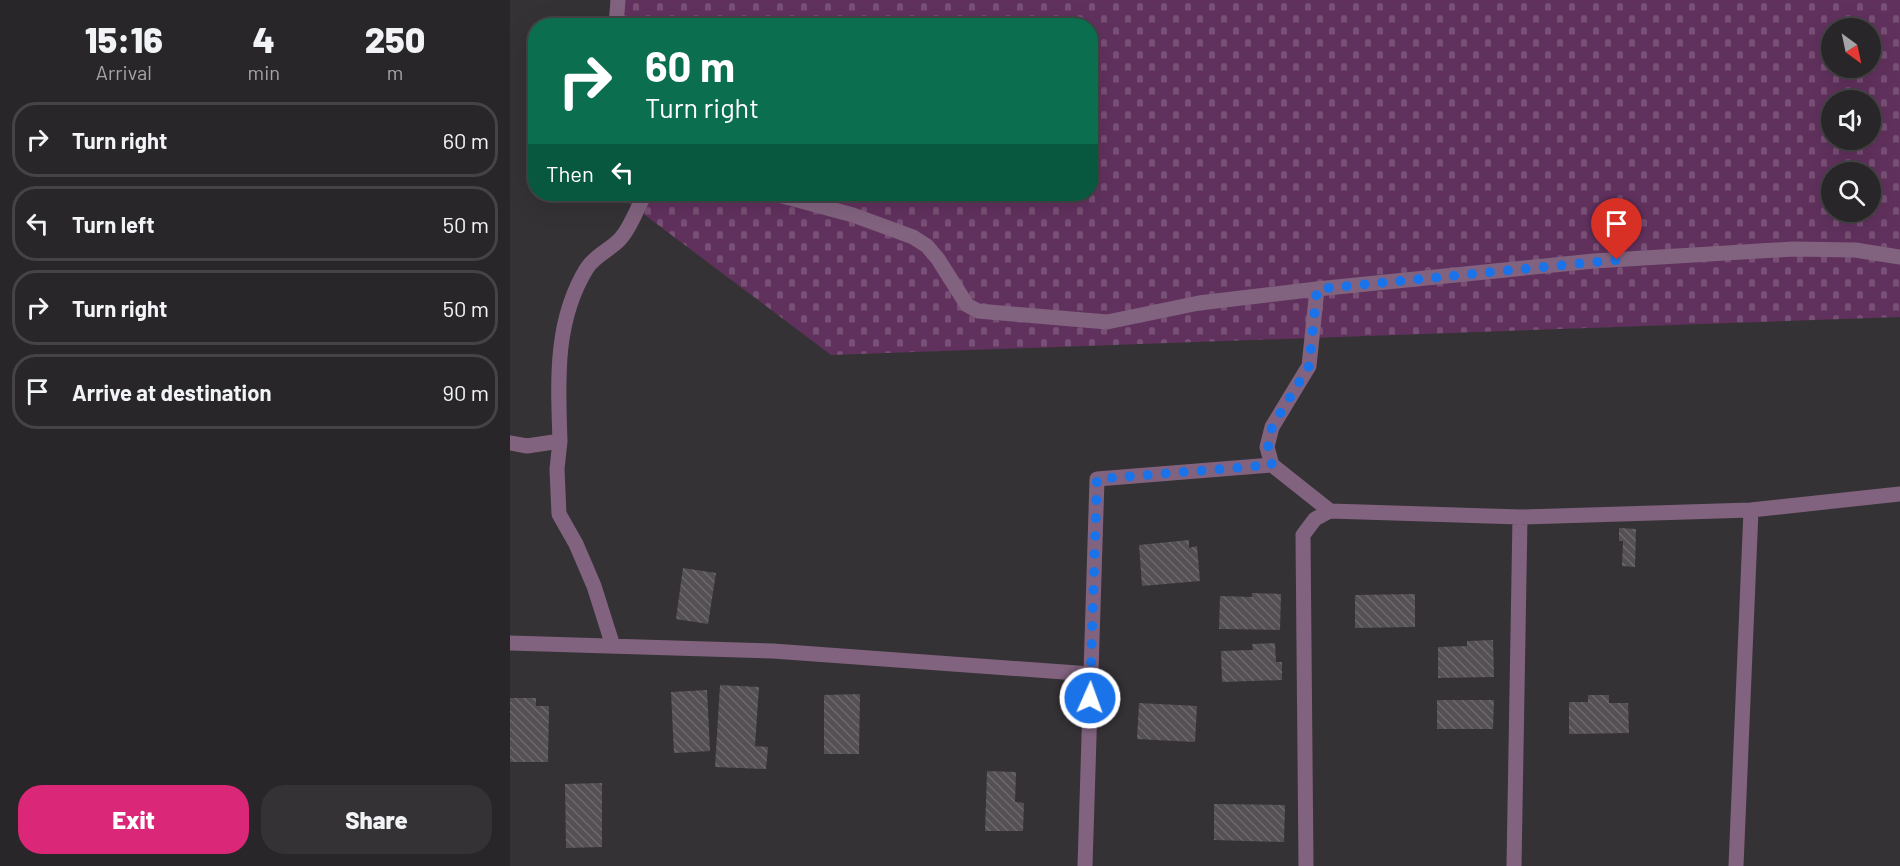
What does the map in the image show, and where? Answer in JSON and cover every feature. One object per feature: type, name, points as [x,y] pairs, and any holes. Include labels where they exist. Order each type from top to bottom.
[{"type":"street","points":[[617,18],[618,0]]},
{"type":"street","points":[[613,646],[594,586],[576,544],[559,514],[556,469],[560,441],[559,349],[572,296],[588,265],[622,237],[641,201]]},
{"type":"street","points":[[801,201],[853,215],[913,237],[927,246],[967,305],[978,311],[1107,322],[1199,303],[1594,261],[1793,249],[1855,250],[1900,257]]},
{"type":"street","points":[[1317,289],[1309,366],[1272,427],[1268,447],[1272,465],[1330,511]]},
{"type":"street","points":[[510,443],[527,446],[560,441]]},
{"type":"street","points":[[1086,866],[1097,479],[1272,465]]},
{"type":"street","points":[[1306,866],[1304,535],[1315,519],[1330,511],[1520,517],[1751,510],[1900,494]]},
{"type":"street","points":[[1736,866],[1751,510]]},
{"type":"street","points":[[1514,866],[1520,517]]},
{"type":"street","points":[[510,643],[773,651],[1091,674]]},
{"type":"green space","points":[[618,0],[1900,0],[1900,317],[831,355],[626,201],[1098,201],[1098,18],[617,18]]},
{"type":"building","points":[[1619,528],[1636,529],[1635,567],[1622,566],[1623,541],[1619,541]]},
{"type":"building","points":[[1189,540],[1189,548],[1197,546],[1200,581],[1142,586],[1139,545]]},
{"type":"building","points":[[683,568],[716,573],[708,624],[676,619]]},
{"type":"building","points":[[1252,593],[1281,594],[1280,630],[1219,629],[1220,596],[1252,597]]},
{"type":"building","points":[[1415,594],[1415,627],[1355,628],[1355,595]]},
{"type":"building","points":[[1493,640],[1494,677],[1438,678],[1438,647],[1467,646],[1467,641]]},
{"type":"building","points":[[1275,643],[1276,662],[1282,662],[1282,680],[1222,682],[1221,651],[1253,650],[1252,644]]},
{"type":"building","points":[[720,685],[759,687],[755,746],[768,747],[766,769],[715,767]]},
{"type":"building","points":[[707,690],[710,751],[674,753],[671,692]]},
{"type":"building","points":[[860,694],[859,754],[824,754],[824,695]]},
{"type":"building","points":[[1588,695],[1609,695],[1609,703],[1628,703],[1629,733],[1569,734],[1569,702],[1588,702]]},
{"type":"building","points":[[510,698],[536,698],[536,706],[549,706],[548,762],[510,762]]},
{"type":"building","points":[[1437,700],[1494,700],[1493,729],[1437,729]]},
{"type":"building","points":[[1139,703],[1197,706],[1195,742],[1137,739]]},
{"type":"building","points":[[987,771],[1016,772],[1015,802],[1024,803],[1023,831],[985,831]]},
{"type":"building","points":[[602,783],[602,847],[566,848],[565,784]]},
{"type":"building","points":[[1214,804],[1285,805],[1284,842],[1214,840]]},
{"type":"route","points":[[1090,698],[1097,479],[1272,465],[1268,447],[1272,427],[1309,366],[1317,289],[1617,260]]}]
